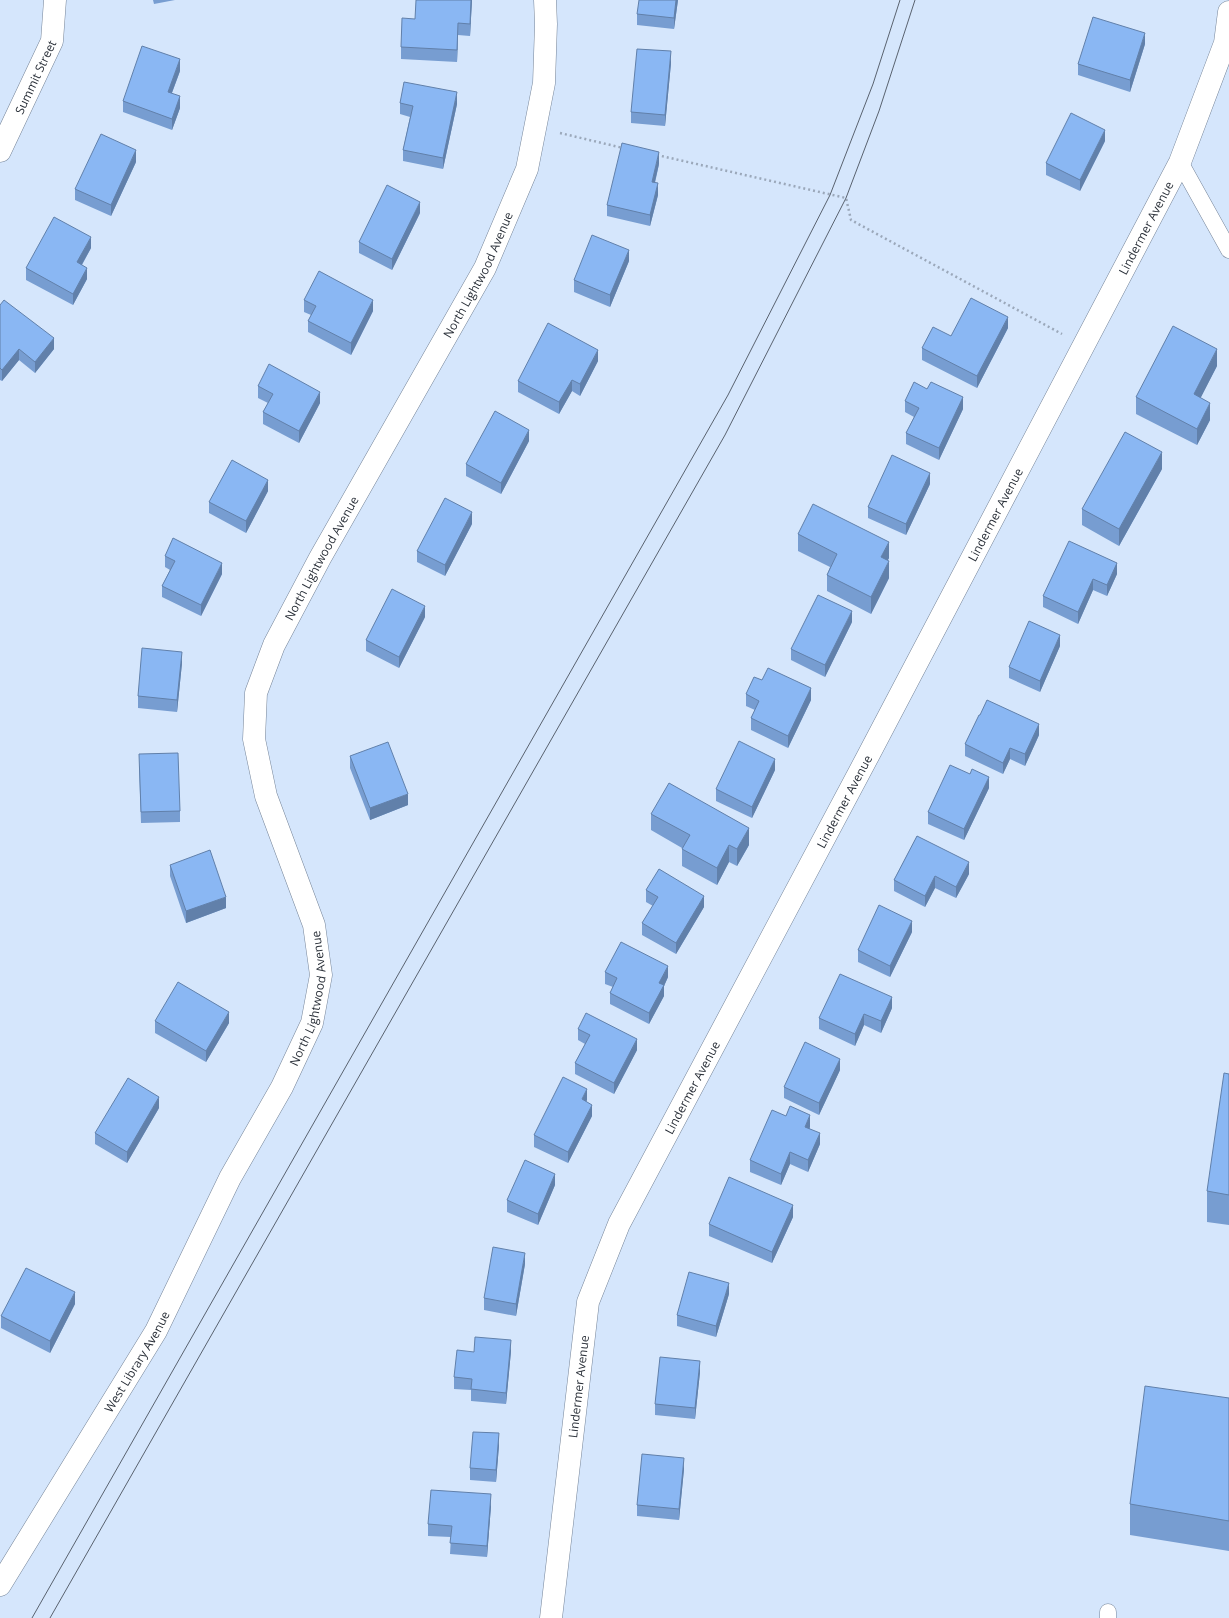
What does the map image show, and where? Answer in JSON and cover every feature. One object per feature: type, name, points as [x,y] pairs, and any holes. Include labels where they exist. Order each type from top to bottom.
[{"type":"street","name":"Summit Street","points":[[0,151],[52,41],[55,0]]},
{"type":"street","name":"North Lightwood Avenue","points":[[258,1130],[282,1087],[312,1023],[321,975],[314,925],[266,796],[254,739],[256,693],[274,644],[484,268],[527,169],[544,83],[546,24],[545,0]]},
{"type":"street","name":"Lindermer Avenue","points":[[551,1618],[588,1302],[619,1224],[1180,162],[1225,43],[1229,12]]},
{"type":"street","name":"West Library Avenue","points":[[0,1585],[156,1331],[230,1178],[258,1130]]},
{"type":"lane","points":[[1180,162],[1229,250]]},
{"type":"path","points":[[535,128],[628,149]]},
{"type":"path","points":[[652,154],[846,198],[851,220],[1083,346]]},
{"type":"building","points":[[416,0],[471,0],[470,24],[458,23],[457,50],[401,47],[402,18],[415,19]]},
{"type":"building","points":[[639,0],[676,0],[674,18],[637,14]]},
{"type":"building","points":[[1093,17],[1145,33],[1130,80],[1078,64]]},
{"type":"building","points":[[142,46],[180,59],[168,92],[180,96],[172,119],[123,101]]},
{"type":"building","points":[[637,49],[671,51],[665,115],[631,112]]},
{"type":"building","points":[[404,82],[457,92],[443,158],[403,150],[413,106],[400,103]]},
{"type":"building","points":[[1071,113],[1105,130],[1080,180],[1046,163]]},
{"type":"building","points":[[101,134],[136,150],[111,205],[75,189]]},
{"type":"building","points":[[622,143],[659,152],[652,182],[658,183],[650,215],[607,205]]},
{"type":"building","points":[[387,185],[420,202],[392,259],[359,242]]},
{"type":"building","points":[[54,217],[91,237],[77,262],[87,268],[73,294],[26,268]]},
{"type":"building","points":[[592,235],[629,250],[610,295],[574,280]]},
{"type":"building","points":[[319,271],[373,300],[351,343],[308,321],[316,306],[304,300]]},
{"type":"building","points":[[971,298],[1008,317],[977,376],[922,348],[933,327],[951,336]]},
{"type":"building","points":[[4,300],[54,338],[35,362],[19,349],[2,370],[0,368],[0,305]]},
{"type":"building","points":[[548,323],[598,350],[580,384],[572,380],[559,402],[518,381]]},
{"type":"building","points":[[1173,326],[1217,349],[1194,394],[1210,403],[1197,429],[1136,397]]},
{"type":"building","points":[[269,364],[320,392],[299,431],[263,412],[273,394],[258,386]]},
{"type":"building","points":[[914,382],[927,389],[931,382],[963,397],[939,448],[906,433],[919,408],[905,401]]},
{"type":"building","points":[[495,411],[529,430],[501,483],[466,464]]},
{"type":"building","points":[[1125,432],[1162,452],[1119,529],[1082,509]]},
{"type":"building","points":[[892,455],[930,473],[906,524],[868,507]]},
{"type":"building","points":[[232,460],[268,480],[246,521],[209,502]]},
{"type":"building","points":[[445,498],[472,512],[445,565],[417,551]]},
{"type":"building","points":[[813,504],[889,542],[881,557],[889,561],[871,597],[827,575],[837,554],[798,534]]},
{"type":"building","points":[[173,538],[222,563],[201,605],[162,586],[175,561],[165,556]]},
{"type":"building","points":[[1069,541],[1117,563],[1107,585],[1093,579],[1078,612],[1043,596]]},
{"type":"building","points":[[392,589],[425,606],[399,657],[366,640]]},
{"type":"building","points":[[818,595],[852,611],[825,665],[791,649]]},
{"type":"building","points":[[1029,621],[1060,635],[1040,681],[1009,667]]},
{"type":"building","points":[[142,648],[182,652],[177,700],[138,696]]},
{"type":"building","points":[[768,668],[811,688],[788,736],[751,718],[759,701],[746,694],[754,677],[762,680]]},
{"type":"building","points":[[987,700],[1039,724],[1025,754],[1010,748],[1003,763],[965,744]]},
{"type":"building","points":[[739,741],[775,759],[752,807],[716,789]]},
{"type":"building","points":[[388,742],[408,794],[370,808],[350,756]]},
{"type":"building","points":[[178,753],[180,811],[141,812],[139,754]]},
{"type":"building","points":[[950,765],[970,774],[972,769],[989,777],[964,829],[928,812]]},
{"type":"building","points":[[669,783],[749,828],[737,849],[729,845],[717,868],[682,849],[690,835],[651,814]]},
{"type":"building","points":[[917,836],[969,862],[956,887],[935,876],[925,896],[894,880]]},
{"type":"building","points":[[210,850],[226,897],[186,911],[170,865]]},
{"type":"building","points":[[659,869],[704,896],[676,943],[642,923],[658,897],[646,890]]},
{"type":"building","points":[[879,905],[912,921],[890,966],[858,950]]},
{"type":"building","points":[[621,942],[668,966],[659,983],[664,985],[649,1013],[610,993],[617,978],[605,972]]},
{"type":"building","points":[[840,974],[892,997],[881,1021],[864,1014],[855,1034],[819,1018]]},
{"type":"building","points":[[178,982],[229,1012],[206,1051],[155,1021]]},
{"type":"building","points":[[586,1013],[637,1039],[614,1083],[575,1063],[590,1035],[578,1029]]},
{"type":"building","points":[[805,1042],[840,1059],[819,1103],[784,1087]]},
{"type":"building","points":[[1224,1073],[1229,1074],[1229,1195],[1207,1191]]},
{"type":"building","points":[[563,1077],[587,1089],[582,1099],[592,1105],[568,1152],[534,1135]]},
{"type":"building","points":[[128,1078],[159,1097],[127,1152],[95,1133]]},
{"type":"building","points":[[790,1106],[810,1115],[805,1127],[820,1133],[808,1160],[790,1152],[781,1174],[750,1160],[772,1110],[786,1116]]},
{"type":"building","points":[[525,1160],[555,1174],[538,1214],[507,1200]]},
{"type":"building","points":[[729,1177],[793,1205],[772,1252],[709,1224]]},
{"type":"building","points":[[493,1247],[525,1253],[516,1304],[484,1298]]},
{"type":"building","points":[[26,1268],[75,1292],[50,1341],[1,1316]]},
{"type":"building","points":[[689,1272],[729,1283],[716,1326],[677,1315]]},
{"type":"building","points":[[475,1337],[511,1340],[506,1393],[471,1389],[472,1379],[454,1377],[457,1350],[474,1352]]},
{"type":"building","points":[[660,1357],[700,1361],[695,1408],[655,1404]]},
{"type":"building","points":[[1145,1386],[1229,1398],[1229,1521],[1130,1504]]},
{"type":"building","points":[[473,1432],[499,1433],[496,1470],[470,1468]]},
{"type":"building","points":[[642,1454],[684,1458],[679,1509],[637,1505]]},
{"type":"building","points":[[431,1490],[491,1494],[487,1546],[450,1543],[452,1526],[428,1524]]},
{"type":"tram line","points":[[32,1618],[728,395],[830,195],[873,84],[900,0]]},
{"type":"tram line","points":[[50,1618],[725,435],[846,198],[879,111],[915,0]]}]
